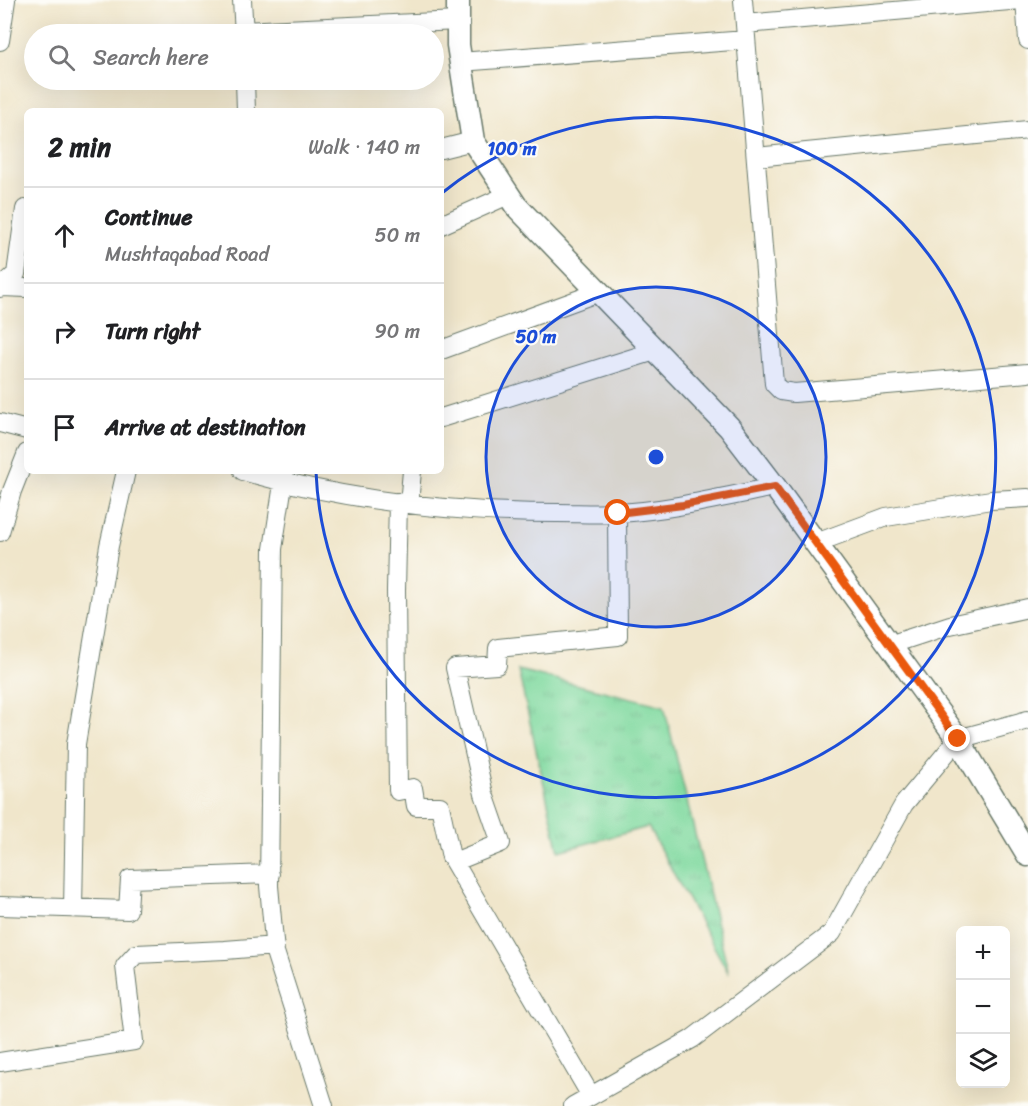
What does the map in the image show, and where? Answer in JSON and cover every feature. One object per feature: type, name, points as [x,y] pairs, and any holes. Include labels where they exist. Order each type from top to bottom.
[{"type":"street","points":[[0,41],[6,0]]},
{"type":"street","points":[[242,0],[243,24]]},
{"type":"street","points":[[743,0],[774,384],[781,391],[794,393],[1028,373]]},
{"type":"street","points":[[460,62],[1023,0],[1028,40]]},
{"type":"street","points":[[328,24],[458,10],[458,45],[473,141],[508,195],[729,427],[958,739],[1028,855]]},
{"type":"street","points":[[246,90],[246,108]]},
{"type":"street","points":[[756,157],[1028,130]]},
{"type":"street","points":[[444,148],[473,141]]},
{"type":"street","points":[[444,224],[508,195]]},
{"type":"street","points":[[1,287],[16,274],[24,216]]},
{"type":"street","points":[[1,287],[24,288]]},
{"type":"street","points":[[444,349],[599,292]]},
{"type":"street","points":[[444,417],[655,351]]},
{"type":"street","points":[[0,423],[24,429]]},
{"type":"street","points":[[0,532],[24,461]]},
{"type":"street","points":[[74,909],[76,744],[109,546],[125,474]]},
{"type":"street","points":[[264,474],[404,503],[497,513],[618,513],[683,505],[775,487]]},
{"type":"street","points":[[411,474],[404,503],[396,590],[398,791],[413,788],[416,806],[440,806],[451,857],[591,1096]]},
{"type":"street","points":[[284,477],[273,549],[270,874],[274,946],[324,1106]]},
{"type":"street","points":[[816,543],[886,517],[991,500],[1028,498]]},
{"type":"street","points":[[454,862],[501,843],[484,794],[455,668],[497,665],[498,648],[618,636],[618,513]]},
{"type":"street","points":[[889,645],[950,625],[1028,608]]},
{"type":"street","points":[[573,1106],[692,1039],[832,933],[904,804],[958,739],[1028,720]]},
{"type":"street","points":[[0,906],[128,910],[130,879],[270,874]]},
{"type":"street","points":[[0,1062],[134,1041],[125,966],[136,954],[274,946]]},
{"type":"green space","points":[[518,670],[664,706],[729,974],[648,827],[559,851]]},
{"type":"route","points":[[618,513],[683,505],[775,487],[958,739]]}]
